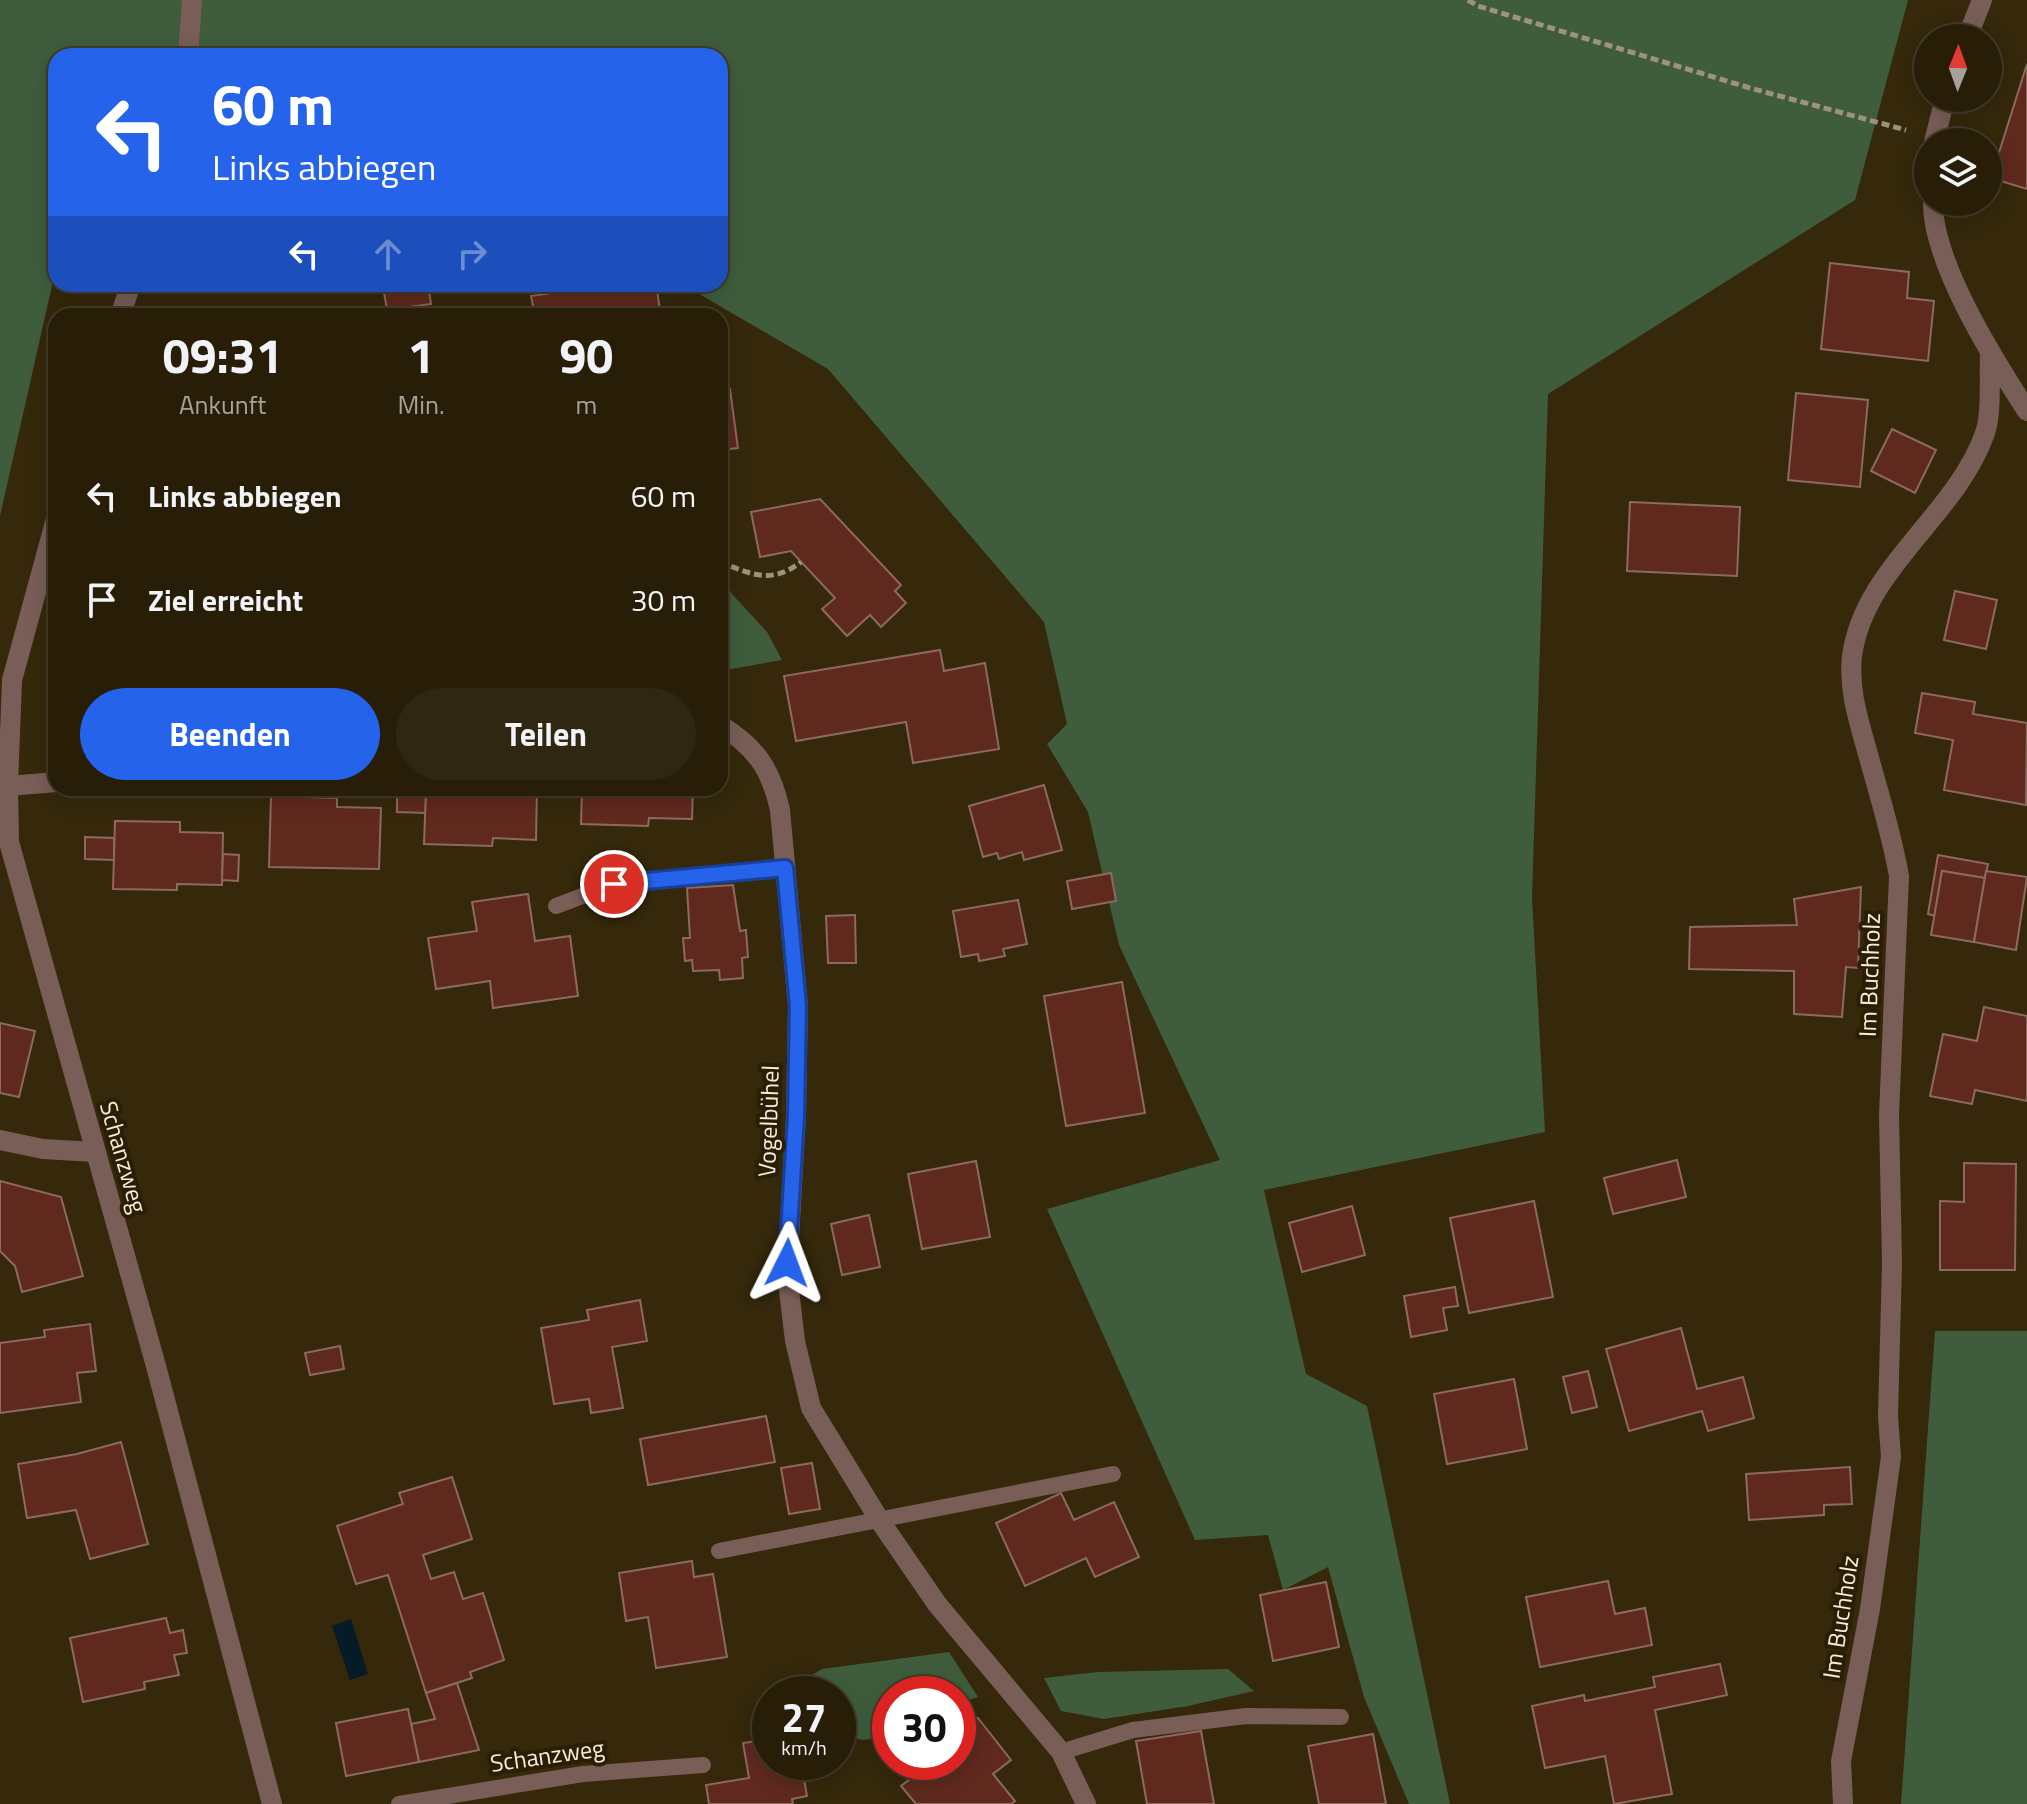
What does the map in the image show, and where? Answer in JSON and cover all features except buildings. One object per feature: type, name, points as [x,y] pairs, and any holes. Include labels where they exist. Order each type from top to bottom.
[{"type":"street","points":[[189,48],[192,0]]},
{"type":"street","points":[[1973,24],[1982,0]]},
{"type":"street","name":"Im Buchholz","points":[[1843,1804],[1841,1761],[1870,1609],[1891,1457],[1888,1416],[1892,1263],[1889,1115],[1899,876],[1893,842],[1852,694],[1852,657],[1859,625],[1887,574],[1966,476],[1986,430],[1990,354],[1941,249],[1933,216]]},
{"type":"street","points":[[1990,354],[2027,411]]},
{"type":"street","name":"Schanzweg","points":[[48,548],[12,680],[9,842],[156,1366],[272,1804]]},
{"type":"street","name":"Vogelbühel","points":[[728,732],[761,759],[774,785],[780,810],[798,1006],[796,1116],[787,1263],[795,1341],[811,1408],[880,1521],[937,1604],[1061,1752],[1086,1804]]},
{"type":"street","points":[[8,786],[48,783]]},
{"type":"street","points":[[0,1140],[43,1149],[95,1152]]},
{"type":"lane","points":[[556,906],[614,884],[785,868]]},
{"type":"lane","points":[[719,1551],[1113,1474]]},
{"type":"lane","points":[[1061,1752],[1133,1730],[1246,1716],[1341,1717]]},
{"type":"lane","name":"Schanzweg","points":[[399,1804],[583,1774],[703,1765]]},
{"type":"path","points":[[1468,0],[1478,6],[1750,88],[1914,134]]},
{"type":"path","points":[[728,566],[741,572],[769,576],[790,570],[801,562]]},
{"type":"green space","points":[[0,0],[1908,0],[1855,200],[1548,394],[1532,898],[1545,1132],[1264,1190],[1306,1374],[1367,1406],[1450,1804],[1409,1804],[1364,1697],[1328,1567],[1283,1590],[1268,1535],[1195,1540],[1047,1209],[1220,1160],[1119,945],[1088,812],[1047,744],[1067,724],[1044,622],[828,369],[728,308],[696,292],[728,292],[728,48],[48,48],[48,292],[51,292],[0,516]]},
{"type":"green space","points":[[728,581],[731,593],[767,632],[782,660],[728,670]]},
{"type":"green space","points":[[1935,1331],[2027,1331],[2027,1804],[1901,1804]]},
{"type":"green space","points":[[949,1652],[964,1676],[872,1676],[872,1739],[863,1740],[856,1739],[856,1676],[811,1676],[822,1669]]},
{"type":"green space","points":[[1228,1669],[1254,1691],[1188,1706],[1104,1719],[1061,1711],[1044,1678],[1098,1672]]},
{"type":"water","points":[[351,1619],[368,1674],[350,1680],[332,1626]]},
{"type":"route","points":[[614,884],[785,868],[798,1006],[796,1116],[787,1263]]}]
